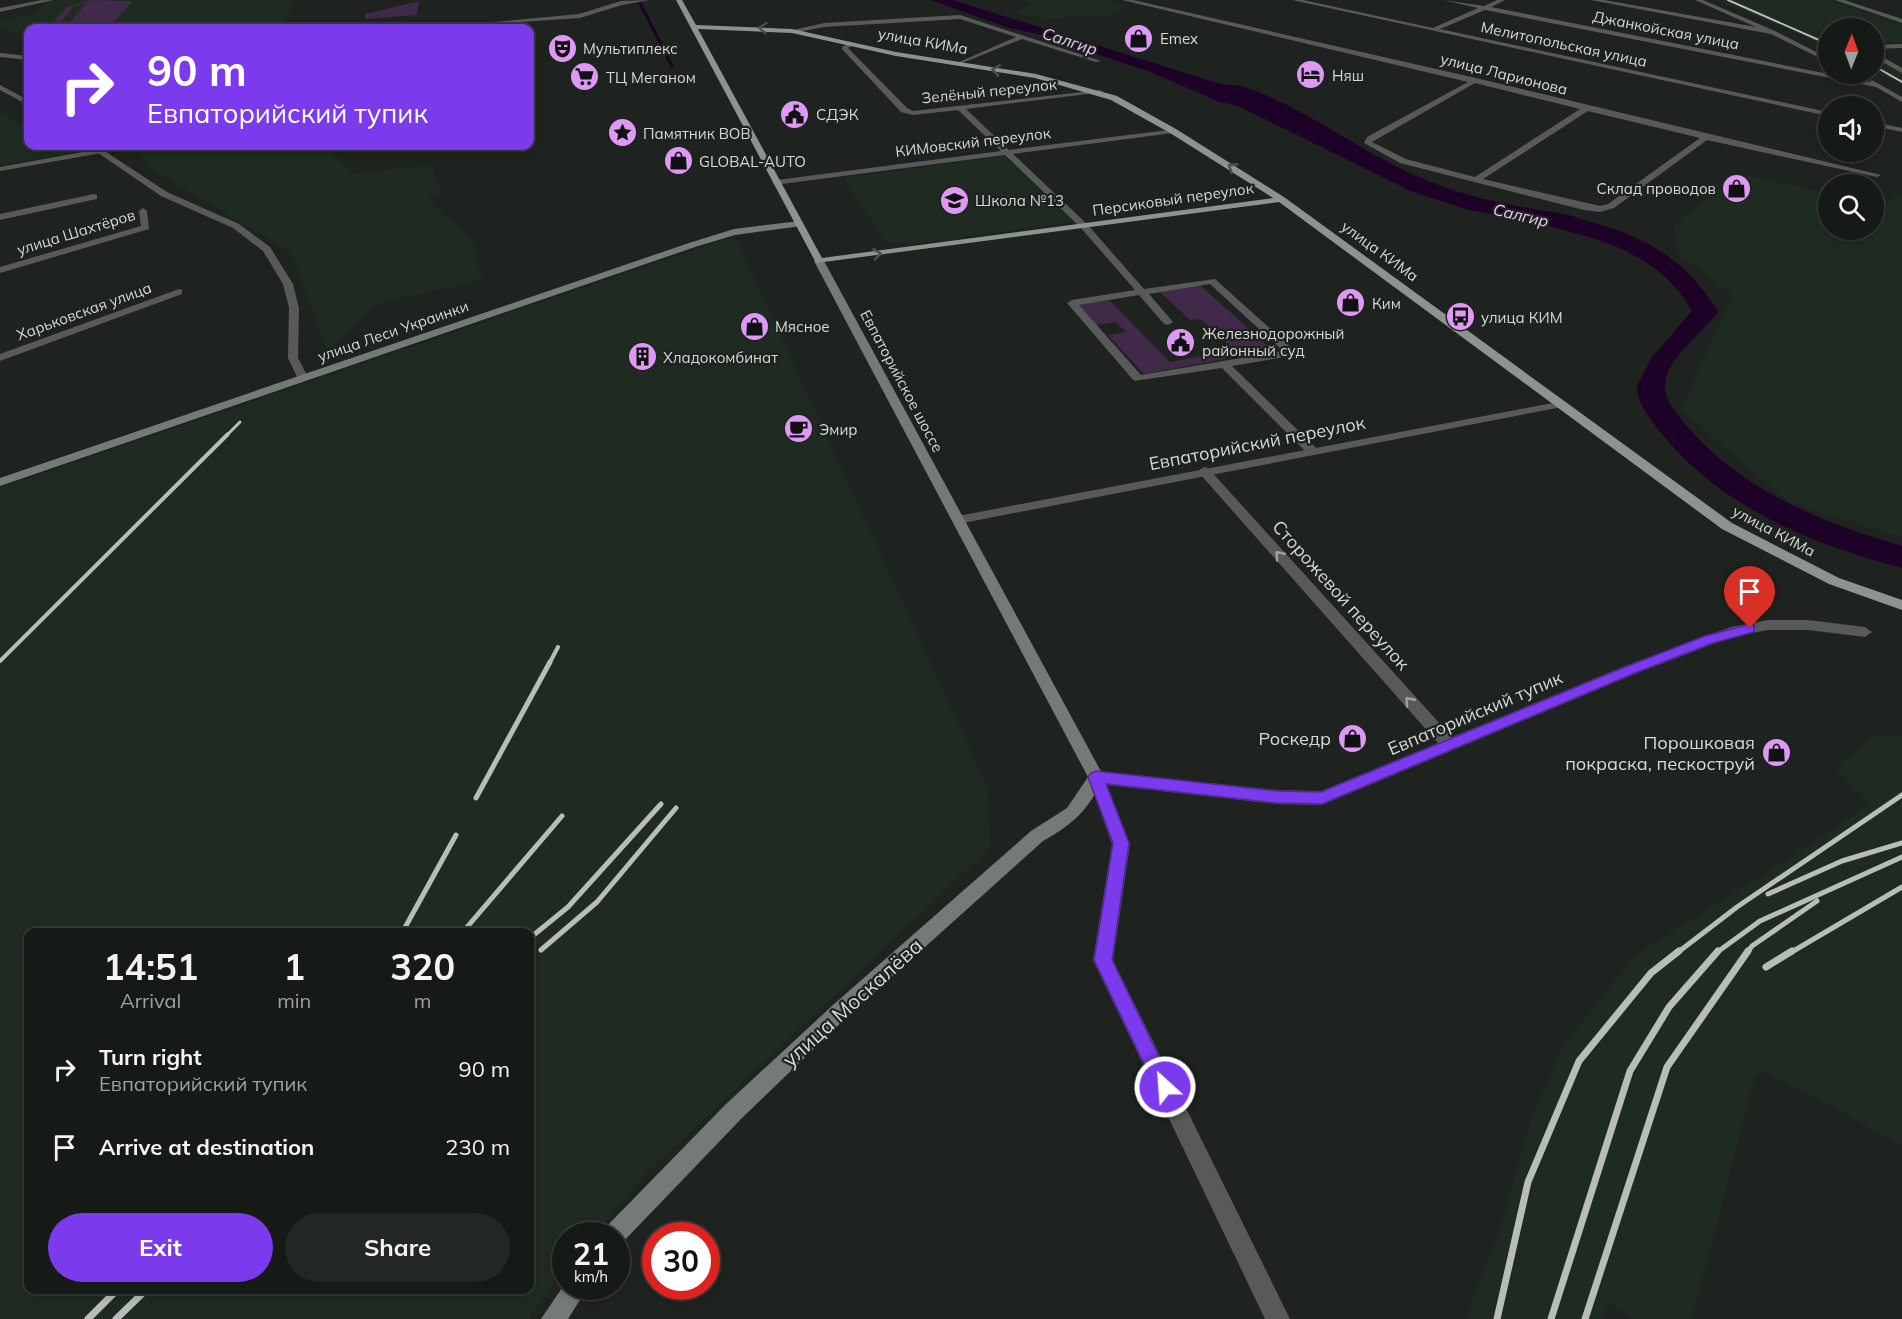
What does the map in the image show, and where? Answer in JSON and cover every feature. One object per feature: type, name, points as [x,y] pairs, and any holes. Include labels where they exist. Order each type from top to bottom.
[{"type":"main road","name":"Евпаторийское шоссе","points":[[679,0],[1096,777]]},
{"type":"main road","name":"улица КИМа","points":[[694,27],[734,26],[792,31],[959,64],[1036,76],[1100,92],[1173,131],[1281,199],[1727,526],[1834,580],[1902,605]]},
{"type":"main road","name":"Персиковый переулок","points":[[819,261],[1281,199]]},
{"type":"main road","name":"улица Леси Украинки","points":[[0,482],[703,242],[739,231],[799,224]]},
{"type":"main road","name":"улица Москалёва","points":[[627,1222],[734,1111],[840,1011],[1037,836],[1063,822],[1083,804],[1096,777]]},
{"type":"main road","points":[[553,1319],[567,1300]]},
{"type":"street","points":[[0,10],[51,0]]},
{"type":"street","points":[[482,24],[580,16],[626,1],[647,0]]},
{"type":"street","name":"улица Ларионова","points":[[1125,0],[1476,80],[1585,109],[1872,174]]},
{"type":"street","name":"Мелитопольская улица","points":[[1295,0],[1818,112]]},
{"type":"street","name":"Джанкойская улица","points":[[1446,0],[1880,86]]},
{"type":"street","points":[[1433,30],[1502,0]]},
{"type":"street","points":[[1594,0],[1773,32]]},
{"type":"street","points":[[1698,0],[1773,32],[1818,55]]},
{"type":"street","points":[[1838,0],[1902,21]]},
{"type":"street","name":"улица КИМа","points":[[792,31],[824,25],[960,16],[1021,37]]},
{"type":"street","points":[[959,64],[1021,37],[1098,61]]},
{"type":"street","name":"Зелёный переулок","points":[[852,44],[844,48],[904,110],[921,113],[962,110],[1100,92]]},
{"type":"street","points":[[1884,47],[1902,46]]},
{"type":"street","points":[[0,54],[24,58]]},
{"type":"street","points":[[0,61],[12,57]]},
{"type":"street","points":[[1884,60],[1902,70]]},
{"type":"street","points":[[1476,80],[1370,139],[1368,143],[1403,161],[1584,207],[1600,209],[1611,206],[1706,137]]},
{"type":"street","points":[[1876,84],[1902,100]]},
{"type":"street","points":[[0,87],[24,101]]},
{"type":"street","points":[[1475,180],[1585,109]]},
{"type":"street","points":[[962,110],[1008,151],[1084,226],[1168,322]]},
{"type":"street","points":[[1884,126],[1902,130]]},
{"type":"street","name":"КИМовский переулок","points":[[777,183],[1173,131]]},
{"type":"street","points":[[0,169],[86,150]]},
{"type":"street","points":[[98,150],[164,194],[236,226],[267,249],[288,284],[294,309],[293,358],[303,377]]},
{"type":"street","points":[[0,217],[94,197]]},
{"type":"street","name":"улица Шахтёров","points":[[0,270],[146,227],[143,211]]},
{"type":"street","points":[[1212,281],[1291,353],[1224,364],[1138,379],[1072,303],[1212,281]]},
{"type":"street","name":"Харьковская улица","points":[[0,358],[179,292]]},
{"type":"street","points":[[1224,364],[1312,451]]},
{"type":"street","name":"Евпаторийский переулок","points":[[958,520],[1204,471],[1563,404]]},
{"type":"street","name":"Сторожевой переулок","points":[[1204,471],[1448,744]]},
{"type":"street","name":"Евпаторийский тупик","points":[[1096,777],[1277,797],[1322,798],[1448,744],[1731,632],[1768,625],[1808,625],[1864,632]]},
{"type":"street","points":[[1096,777],[1121,843],[1103,960],[1278,1319]]},
{"type":"shaded area","points":[[60,0],[293,0],[285,24],[24,24],[24,36],[0,25],[0,21],[33,14],[45,3]]},
{"type":"shaded area","points":[[90,0],[133,1],[112,24],[68,24],[88,2],[73,7],[59,24],[52,24],[66,8]]},
{"type":"shaded area","points":[[1022,0],[1106,0],[1128,6],[1109,15],[1040,19],[1015,11],[1034,4]]},
{"type":"shaded area","points":[[1714,0],[1827,0],[1881,18],[1818,18],[1818,44],[1794,31]]},
{"type":"shaded area","points":[[419,1],[417,15],[365,19],[365,14]]},
{"type":"shaded area","points":[[1884,19],[1902,25],[1902,42],[1884,43]]},
{"type":"shaded area","points":[[1884,62],[1902,72],[1902,86],[1884,76]]},
{"type":"shaded area","points":[[0,111],[24,126],[24,150],[61,150],[68,154],[0,165]]},
{"type":"shaded area","points":[[157,150],[328,150],[353,174],[432,165],[436,182],[443,190],[428,199],[473,241],[482,280],[376,304],[328,352],[291,252],[153,170],[139,153]]},
{"type":"shaded area","name":"Школа №13","points":[[1005,156],[1074,222],[910,244],[886,242],[843,178]]},
{"type":"shaded area","points":[[1739,174],[1818,191],[1818,240],[1884,240],[1884,203],[1902,194],[1902,537],[1790,503],[1681,410],[1733,294],[1677,253],[1674,225]]},
{"type":"shaded area","points":[[735,236],[988,788],[990,848],[646,1174],[604,1222],[552,1222],[552,1286],[529,1319],[0,1319],[0,488]]},
{"type":"shaded area","points":[[1200,285],[1272,350],[1144,374],[1108,335],[1126,332],[1116,322],[1096,325],[1078,305],[1109,300],[1170,362],[1234,350],[1201,319],[1190,320],[1160,292]]},
{"type":"shaded area","points":[[1874,736],[1902,736],[1902,1145],[1765,1071],[1755,1077],[1692,1319],[1634,1319],[1608,1303],[1602,1319],[1468,1319],[1473,1297],[1498,1236],[1531,1119],[1563,1046],[1635,955],[1798,853],[1870,803],[1835,769]]},
{"type":"water","points":[[931,0],[953,0],[1218,83],[1245,87],[1289,106],[1419,177],[1455,191],[1492,201],[1569,215],[1586,221],[1594,231],[1469,210],[1413,192],[1238,106],[1220,102],[1148,71],[1074,47],[1076,44],[1067,40],[1009,28]]},
{"type":"waterway","points":[[640,3],[672,66]]},
{"type":"waterway","name":"Салгир","points":[[1544,218],[1591,229],[1637,247],[1659,259],[1678,274],[1693,291],[1705,312],[1661,363],[1652,380],[1651,391],[1657,407],[1667,421],[1714,471],[1742,491],[1804,523],[1902,557]]},
{"type":"railway","points":[[1728,0],[1818,40]]},
{"type":"railway","points":[[1884,72],[1902,82]]},
{"type":"railway","points":[[228,434],[240,422]]},
{"type":"railway","points":[[0,661],[228,434]]},
{"type":"railway","points":[[549,664],[558,647]]},
{"type":"railway","points":[[476,798],[550,662]]},
{"type":"railway","points":[[1677,953],[1737,907],[1902,795]]},
{"type":"railway","points":[[534,935],[568,907],[661,804]]},
{"type":"railway","points":[[541,950],[597,902],[676,808]]},
{"type":"railway","points":[[466,928],[562,816]]},
{"type":"railway","points":[[405,928],[456,835]]},
{"type":"railway","points":[[1768,894],[1842,861],[1902,843]]},
{"type":"railway","points":[[1717,952],[1760,921],[1902,857]]},
{"type":"railway","points":[[1790,953],[1902,887]]},
{"type":"railway","points":[[1747,953],[1752,946],[1817,901]]},
{"type":"railway","points":[[1497,1319],[1528,1182],[1579,1061],[1651,973],[1679,951]]},
{"type":"railway","points":[[1585,1319],[1667,1067],[1748,951]]},
{"type":"railway","points":[[1766,967],[1792,951]]},
{"type":"railway","points":[[1551,1319],[1630,1071],[1669,1007],[1717,952]]},
{"type":"railway","points":[[88,1319],[113,1294]]},
{"type":"railway","points":[[116,1319],[142,1294]]},
{"type":"place","name":"Emex","points":[[1139,38]]},
{"type":"place","name":"Мультиплекс","points":[[562,48]]},
{"type":"place","name":"Няш","points":[[1311,75]]},
{"type":"place","name":"ТЦ Меганом","points":[[585,77]]},
{"type":"place","name":"СДЭК","points":[[795,114]]},
{"type":"place","name":"Памятник ВОВ","points":[[622,133]]},
{"type":"place","name":"GLOBAL-AUTO","points":[[678,161]]},
{"type":"place","name":"Склад проводов","points":[[1737,188]]},
{"type":"place","name":"Школа №13","points":[[954,200]]},
{"type":"place","name":"Ким","points":[[1351,303]]},
{"type":"place","name":"улица КИМ","points":[[1460,317]]},
{"type":"place","name":"Мясное","points":[[754,326]]},
{"type":"place","name":"Железнодорожный районный суд","points":[[1181,342]]},
{"type":"place","name":"Хладокомбинат","points":[[642,357]]},
{"type":"place","name":"Эмир","points":[[798,429]]},
{"type":"place","name":"Роскедр","points":[[1352,738]]},
{"type":"place","name":"Порошковая покраска, пескоструй","points":[[1776,752]]},
{"type":"route","points":[[1165,1087],[1103,960],[1121,843],[1096,777],[1277,797],[1322,798],[1630,670],[1709,639],[1750,628]]}]
